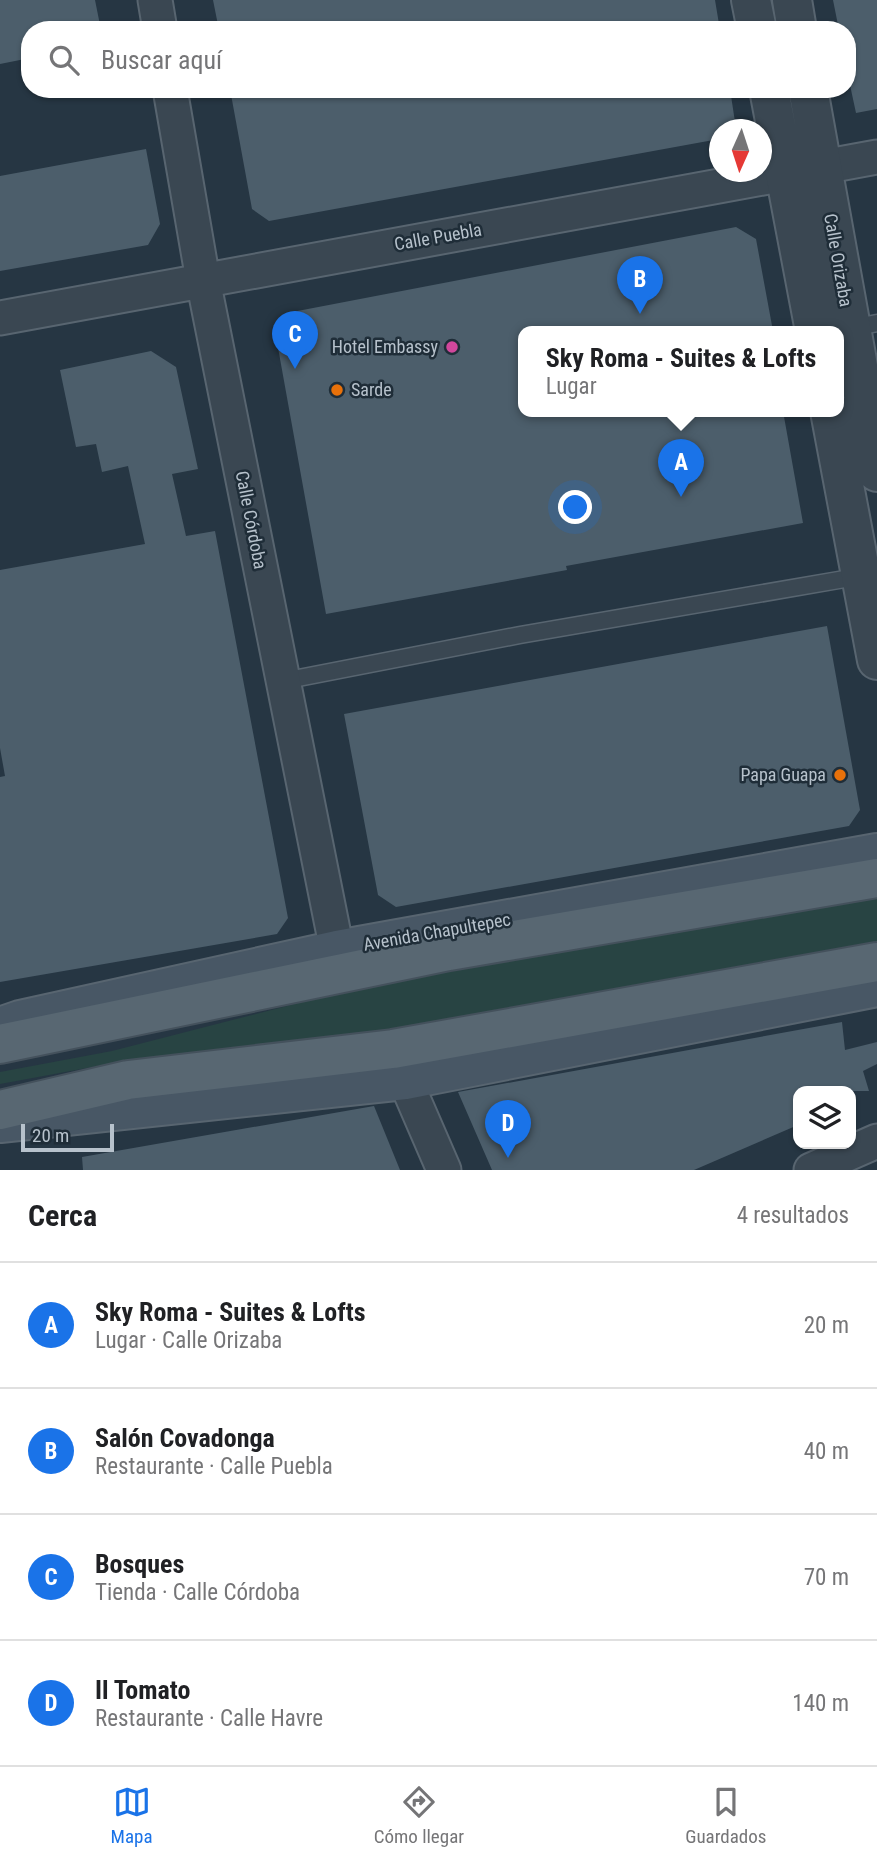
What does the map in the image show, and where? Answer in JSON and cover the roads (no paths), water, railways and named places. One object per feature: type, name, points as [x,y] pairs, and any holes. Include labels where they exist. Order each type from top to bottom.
[{"type":"main road","name":"Avenida Chapultepec","points":[[0,1027],[337,950],[877,853]]},
{"type":"main road","name":"Avenida Chapultepec","points":[[0,1044],[449,951],[877,877]]},
{"type":"main road","points":[[0,1110],[128,1080],[393,1049],[877,962]]},
{"type":"main road","points":[[0,1122],[405,1080],[877,987]]},
{"type":"street","points":[[155,0],[158,21]]},
{"type":"street","points":[[751,0],[755,21]]},
{"type":"street","points":[[792,0],[796,21]]},
{"type":"street","name":"Calle Córdoba","points":[[172,98],[203,280],[337,950]]},
{"type":"street","name":"Calle Orizaba","points":[[773,98],[803,170],[848,327],[877,472]]},
{"type":"street","name":"Calle Orizaba","points":[[803,170],[807,98]]},
{"type":"street","name":"Calle Puebla","points":[[0,318],[877,157]]},
{"type":"street","points":[[832,417],[877,660]]},
{"type":"street","points":[[405,1080],[444,1170]]},
{"type":"street","points":[[811,1170],[877,1141]]},
{"type":"lane","points":[[283,681],[520,635],[862,576]]},
{"type":"place","name":"Salón Covadonga","points":[[640,314]]},
{"type":"place","name":"Hotel Embassy","points":[[452,347]]},
{"type":"place","name":"Bosques","points":[[295,369]]},
{"type":"place","name":"Sarde","points":[[337,390]]},
{"type":"place","name":"Sky Roma - Suites & Lofts","points":[[681,497]]},
{"type":"place","name":"Papa Guapa","points":[[840,775]]},
{"type":"place","name":"Il Tomato","points":[[508,1158]]}]
